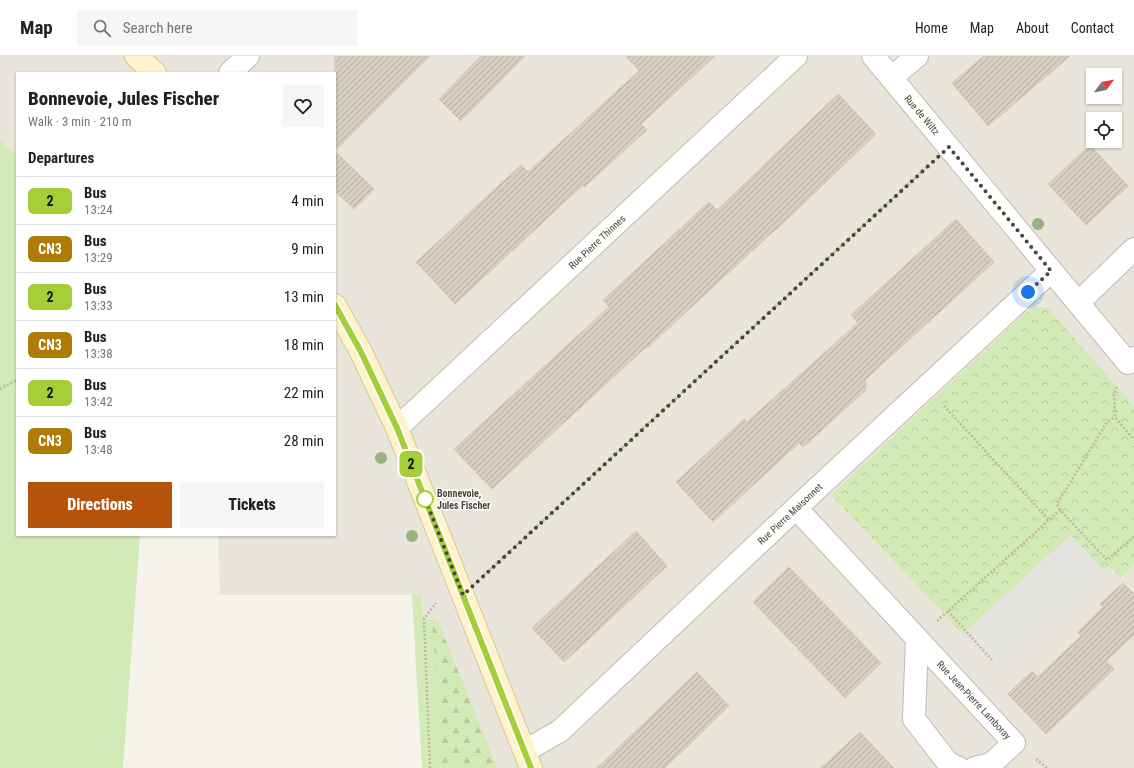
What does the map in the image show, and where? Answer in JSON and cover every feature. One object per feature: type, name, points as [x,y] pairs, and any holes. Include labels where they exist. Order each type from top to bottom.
[{"type":"street","points":[[136,56],[154,72]]},
{"type":"street","points":[[231,72],[248,56]]},
{"type":"street","name":"Rue Pierre Thinnes","points":[[397,428],[796,56]]},
{"type":"street","name":"Rue de Wiltz","points":[[873,56],[1078,303],[1131,361]]},
{"type":"street","points":[[891,78],[917,56]]},
{"type":"street","points":[[1078,303],[1134,249]]},
{"type":"street","name":"Rue Pierre Maisonnet","points":[[528,760],[560,732],[796,508],[1051,271]]},
{"type":"street","points":[[336,307],[361,352],[397,428],[528,760]]},
{"type":"street","name":"Rue Jean-Pierre Lamboray","points":[[796,508],[1014,744],[991,764],[976,768]]},
{"type":"street","points":[[917,639],[914,719],[948,763],[959,768]]},
{"type":"path","points":[[430,768],[424,619],[949,147]]},
{"type":"path","points":[[1131,361],[1114,394],[1115,417],[1134,440]]},
{"type":"path","points":[[0,390],[16,381]]},
{"type":"path","points":[[926,387],[1049,520]]},
{"type":"path","points":[[1115,417],[1107,422],[1057,504],[1060,510],[1107,560],[1134,537]]},
{"type":"path","points":[[917,639],[1060,510]]},
{"type":"path","points":[[948,611],[992,660]]},
{"type":"shaded area","points":[[0,56],[1134,56],[1134,768],[497,768],[438,621],[424,619],[421,595],[220,595],[218,536],[336,536],[336,72],[16,72],[16,154],[0,140]]},
{"type":"shaded area","points":[[1071,535],[1104,571],[1003,664],[971,628]]},
{"type":"green space","points":[[0,140],[16,154],[16,536],[140,536],[123,768],[0,768]]},
{"type":"green space","points":[[1032,307],[1048,308],[1134,406],[1134,565],[1121,577],[1109,566],[1104,571],[1071,535],[963,634],[831,495]]},
{"type":"green space","points":[[412,595],[421,595],[424,619],[438,621],[497,768],[422,768]]},
{"type":"green space","points":[[432,620],[438,621],[497,768],[443,768]]},
{"type":"building","points":[[335,56],[430,56],[336,150]]},
{"type":"building","points":[[481,56],[525,56],[461,121],[439,99]]},
{"type":"building","points":[[626,56],[715,56],[641,124],[647,130],[584,187],[583,185],[455,304],[416,262],[521,165],[528,172],[639,71]]},
{"type":"building","points":[[984,56],[1070,56],[988,126],[952,83]]},
{"type":"building","points":[[838,94],[876,134],[776,230],[492,489],[454,449],[609,307],[603,300],[709,202],[717,210]]},
{"type":"building","points":[[1087,148],[1093,148],[1128,186],[1086,225],[1048,184]]},
{"type":"building","points":[[336,152],[374,189],[354,209],[336,192]]},
{"type":"building","points":[[956,219],[994,262],[865,380],[866,390],[803,447],[799,443],[713,522],[676,482],[744,419],[747,422],[858,323],[851,315]]},
{"type":"building","points":[[636,531],[667,566],[564,662],[532,628]]},
{"type":"building","points":[[789,567],[881,663],[845,698],[753,602]]},
{"type":"building","points":[[1123,583],[1134,594],[1134,635],[1106,661],[1114,669],[1046,734],[1008,694],[1032,671],[1038,677],[1081,636],[1078,632],[1103,607],[1100,604]]},
{"type":"building","points":[[697,672],[729,706],[665,768],[597,768]]},
{"type":"building","points":[[860,732],[894,768],[821,768]]},
{"type":"bus line","name":"2","points":[[336,307],[361,352],[397,428],[531,768]]},
{"type":"place","name":"Bonnevoie, Jules Fischer","points":[[425,499]]},
{"type":"route","points":[[425,499],[424,496],[463,595],[949,147],[1051,271],[1028,292]]}]
